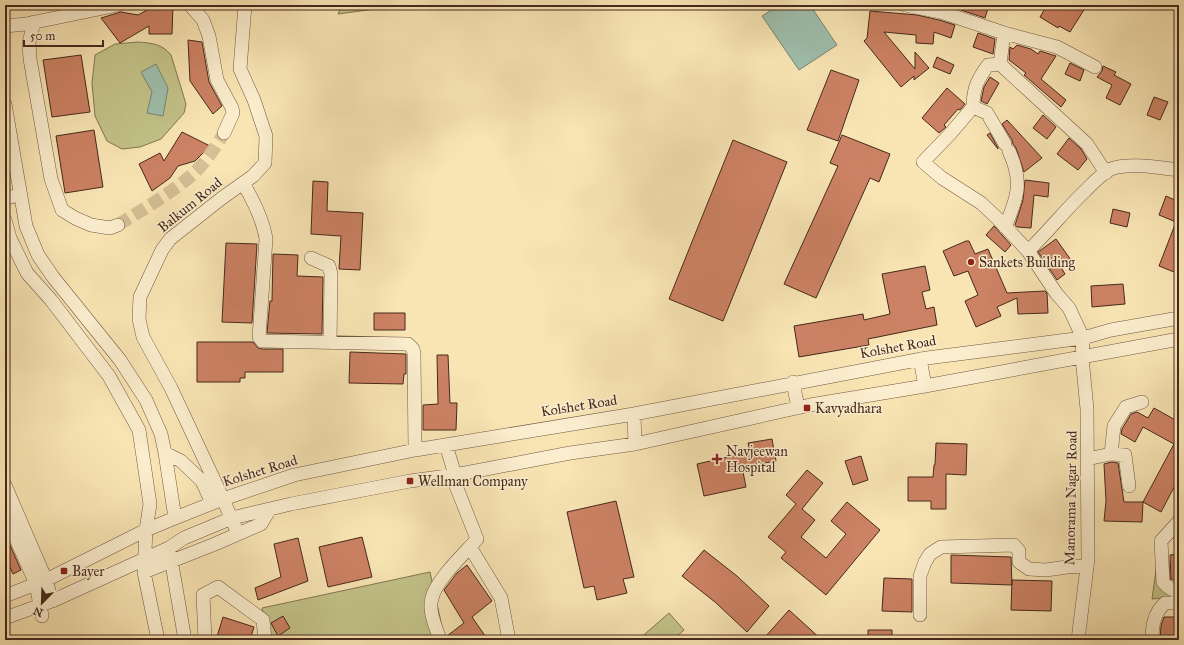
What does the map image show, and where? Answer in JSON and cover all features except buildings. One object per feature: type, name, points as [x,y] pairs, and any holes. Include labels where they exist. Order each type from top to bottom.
[{"type":"street","points":[[5,26],[26,24],[118,5]]},
{"type":"street","points":[[190,5],[203,20],[209,36],[217,80],[232,108],[233,113],[224,133]]},
{"type":"street","name":"Balkum Road","points":[[238,534],[232,518],[218,501],[171,388],[143,337],[139,319],[140,297],[162,250],[170,239],[222,198],[253,176],[265,163],[266,136],[254,100],[240,69],[244,5]]},
{"type":"street","points":[[905,5],[942,12],[1004,33],[1057,47],[1096,67]]},
{"type":"street","points":[[5,18],[25,17],[34,22]]},
{"type":"street","points":[[34,22],[29,43],[30,59],[51,179],[62,210],[74,218],[91,225],[110,228],[118,225]]},
{"type":"street","points":[[1000,64],[1004,33]]},
{"type":"street","points":[[1083,338],[1069,308],[1056,294],[1028,251],[981,203],[942,178],[923,162],[950,134],[973,106],[973,94],[978,79],[988,65],[1000,64],[1087,144],[1106,173]]},
{"type":"street","points":[[5,104],[11,173],[20,195],[26,226],[38,255],[53,277],[120,360],[146,400],[166,453],[175,518]]},
{"type":"street","points":[[973,106],[987,113],[1015,164],[1019,186],[1012,211],[1005,227]]},
{"type":"street","points":[[1028,251],[1095,181],[1112,169],[1133,166],[1179,170]]},
{"type":"street","points":[[243,183],[257,209],[265,230],[266,239],[259,337],[262,341],[408,344],[413,349],[414,354],[415,450]]},
{"type":"street","points":[[5,198],[20,195]]},
{"type":"street","points":[[5,220],[10,238],[27,274],[51,300],[109,376],[139,430],[150,504],[146,530],[144,572],[158,640]]},
{"type":"street","points":[[311,258],[329,266],[331,274],[330,343]]},
{"type":"street","name":"Kolshet Road","points":[[5,596],[41,582],[146,530],[218,501],[294,475],[415,450],[634,414],[793,382],[920,359],[1083,338],[1111,330],[1179,318]]},
{"type":"street","name":"Manorama Nagar Road","points":[[1078,640],[1087,566],[1087,409],[1082,357],[1083,338]]},
{"type":"street","points":[[5,618],[45,607],[144,558],[169,548],[184,538],[232,518],[291,504],[410,481],[455,475],[570,453],[635,444],[798,408],[1179,339]]},
{"type":"street","points":[[920,359],[925,386]]},
{"type":"street","points":[[793,382],[798,408]]},
{"type":"street","points":[[1111,454],[1114,426],[1126,407],[1142,402]]},
{"type":"street","points":[[634,414],[635,444]]},
{"type":"street","points":[[440,640],[432,613],[431,598],[438,584],[477,539],[456,486],[455,475],[446,445]]},
{"type":"street","points":[[166,453],[181,461],[202,481],[218,501]]},
{"type":"street","points":[[1087,458],[1111,454],[1125,455],[1129,486]]},
{"type":"street","points":[[5,485],[21,537],[41,582],[45,607]]},
{"type":"street","points":[[144,572],[173,562],[261,524],[270,509]]},
{"type":"street","points":[[5,514],[21,537]]},
{"type":"street","points":[[1179,521],[1161,541],[1162,582],[1175,591],[1179,591]]},
{"type":"street","points":[[920,615],[920,576],[925,562],[930,554],[940,547],[1014,545],[1019,551],[1019,562],[1029,569],[1046,570],[1067,566],[1087,566]]},
{"type":"street","points":[[470,547],[501,598],[509,640]]},
{"type":"street","points":[[169,548],[173,562],[185,640]]},
{"type":"street","points":[[205,640],[203,595],[218,587],[263,620],[265,640]]},
{"type":"street","points":[[1152,640],[1152,626],[1158,609],[1164,603],[1179,602]]},
{"type":"green space","points":[[342,5],[405,5],[338,14]]},
{"type":"green space","points":[[138,42],[160,46],[168,51],[171,55],[186,104],[184,113],[161,139],[140,147],[122,149],[107,141],[95,116],[92,83],[95,55],[115,44]]},
{"type":"green space","points":[[1158,556],[1167,557],[1169,561],[1172,597],[1152,599]]},
{"type":"green space","points":[[430,572],[445,640],[269,640],[262,608]]},
{"type":"green space","points":[[669,613],[684,630],[673,640],[638,640]]},
{"type":"shaded area","points":[[779,5],[810,5],[837,45],[799,70],[762,16]]},
{"type":"shaded area","points":[[156,64],[168,88],[163,116],[147,113],[152,92],[141,72]]},
{"type":"tunnel","points":[[118,225],[184,182],[210,155],[224,133]]},
{"type":"place","name":"Sankets Building","points":[[971,262]]},
{"type":"place","name":"Kavyadhara","points":[[807,408]]},
{"type":"place","name":"Navjeewan Hospital","points":[[717,459]]},
{"type":"place","name":"Wellman Company","points":[[410,481]]},
{"type":"place","name":"Bayer","points":[[64,571]]}]
